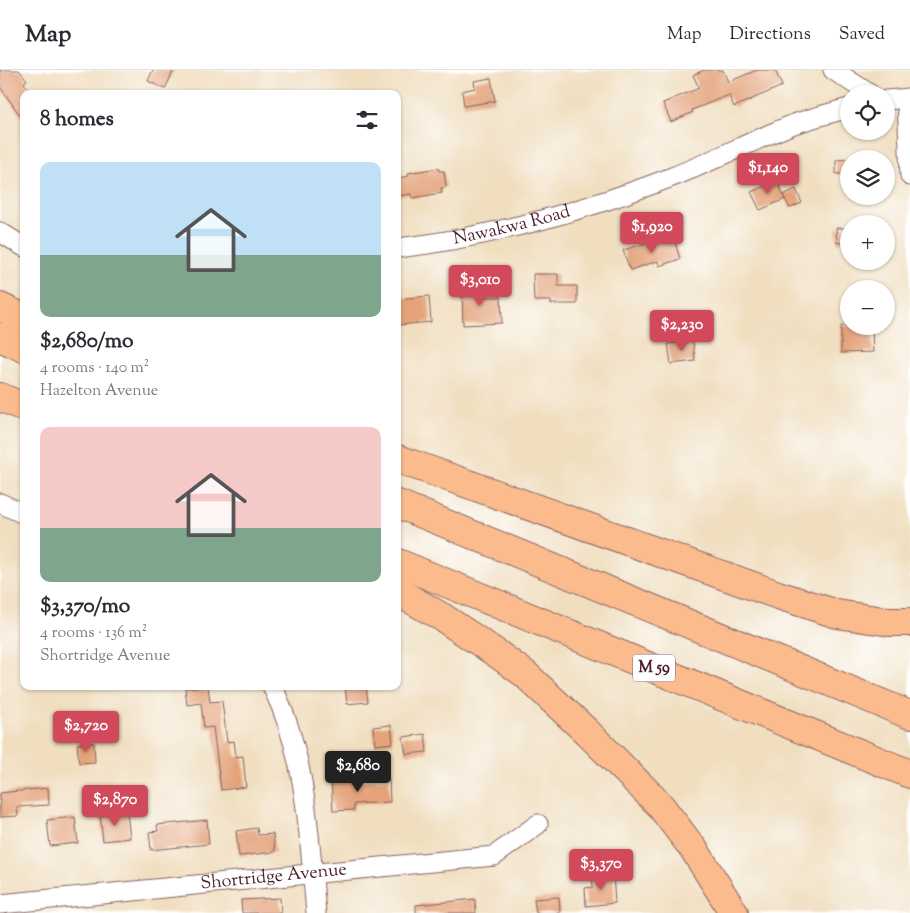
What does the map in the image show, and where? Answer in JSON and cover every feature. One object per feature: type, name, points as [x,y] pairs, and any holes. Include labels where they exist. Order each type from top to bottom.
[{"type":"highway","points":[[0,307],[20,316]]},
{"type":"highway","points":[[0,337],[20,346]]},
{"type":"highway","points":[[0,397],[20,406]]},
{"type":"highway","points":[[401,460],[778,595],[837,614],[890,622],[910,622]]},
{"type":"highway","points":[[401,505],[910,715]]},
{"type":"highway","name":"M 59","points":[[401,564],[910,774]]},
{"type":"highway","points":[[401,594],[442,617],[525,674],[588,732],[659,804],[695,851],[734,913]]},
{"type":"street","points":[[833,70],[856,85]]},
{"type":"street","points":[[895,99],[909,98],[910,176]]},
{"type":"street","name":"Nawakwa Road","points":[[401,248],[454,240],[500,230],[598,204],[674,176],[793,125],[840,111]]},
{"type":"street","points":[[0,232],[20,244]]},
{"type":"street","points":[[0,503],[20,512]]},
{"type":"street","points":[[274,690],[286,720],[298,763],[307,817],[316,913]]},
{"type":"street","name":"Shortridge Avenue","points":[[0,904],[494,856],[538,824]]},
{"type":"building","points":[[0,70],[19,70],[27,80],[24,83],[28,90],[20,90],[20,115],[0,87]]},
{"type":"building","points":[[153,70],[174,70],[165,89],[148,81]]},
{"type":"building","points":[[704,70],[723,70],[728,82],[757,70],[775,70],[782,86],[734,107],[729,95],[692,110],[693,112],[671,122],[663,103],[699,88],[693,75]]},
{"type":"building","points":[[491,78],[495,101],[464,106],[462,91],[475,88],[474,81]]},
{"type":"building","points":[[836,160],[840,160],[840,174],[836,174]]},
{"type":"building","points":[[438,168],[439,171],[444,171],[446,187],[441,188],[442,193],[412,198],[411,194],[401,196],[401,177],[409,176],[408,173]]},
{"type":"building","points":[[777,181],[785,199],[760,210],[751,192]]},
{"type":"building","points":[[796,189],[802,203],[790,208],[783,195]]},
{"type":"building","points":[[836,228],[840,228],[840,243],[837,243]]},
{"type":"building","points":[[674,239],[680,259],[659,266],[658,261],[630,270],[623,250],[657,240],[658,244]]},
{"type":"building","points":[[533,274],[558,274],[558,286],[577,286],[577,304],[551,304],[551,301],[534,301]]},
{"type":"building","points":[[462,284],[482,284],[482,297],[501,297],[502,323],[463,325]]},
{"type":"building","points":[[429,296],[431,322],[401,325],[401,299]]},
{"type":"building","points":[[841,335],[872,335],[873,352],[841,353]]},
{"type":"building","points":[[693,341],[695,361],[671,364],[668,344]]},
{"type":"building","points":[[185,690],[208,690],[210,702],[222,701],[227,742],[234,741],[236,757],[243,756],[246,787],[221,790],[213,727],[204,728],[201,703],[187,705]]},
{"type":"building","points":[[345,690],[366,690],[368,702],[347,704]]},
{"type":"building","points":[[391,725],[393,743],[375,745],[373,727]]},
{"type":"building","points":[[425,734],[427,752],[406,754],[403,737]]},
{"type":"building","points":[[94,743],[95,762],[79,763],[77,744]]},
{"type":"building","points":[[352,778],[352,782],[389,779],[390,802],[354,804],[354,810],[333,811],[331,779]]},
{"type":"building","points":[[48,788],[49,805],[17,807],[18,816],[0,817],[0,793]]},
{"type":"building","points":[[127,812],[130,838],[103,841],[100,815]]},
{"type":"building","points":[[75,817],[78,843],[50,846],[47,820]]},
{"type":"building","points":[[207,820],[209,844],[151,850],[149,832],[158,831],[157,825]]},
{"type":"building","points":[[257,828],[258,835],[273,834],[275,852],[239,856],[236,831]]},
{"type":"building","points":[[613,874],[615,903],[586,906],[585,888],[593,887],[592,876]]},
{"type":"building","points":[[559,897],[560,913],[536,913],[534,899]]},
{"type":"building","points":[[280,898],[281,913],[242,913],[241,900]]},
{"type":"building","points":[[475,899],[476,913],[416,913],[416,905]]}]
